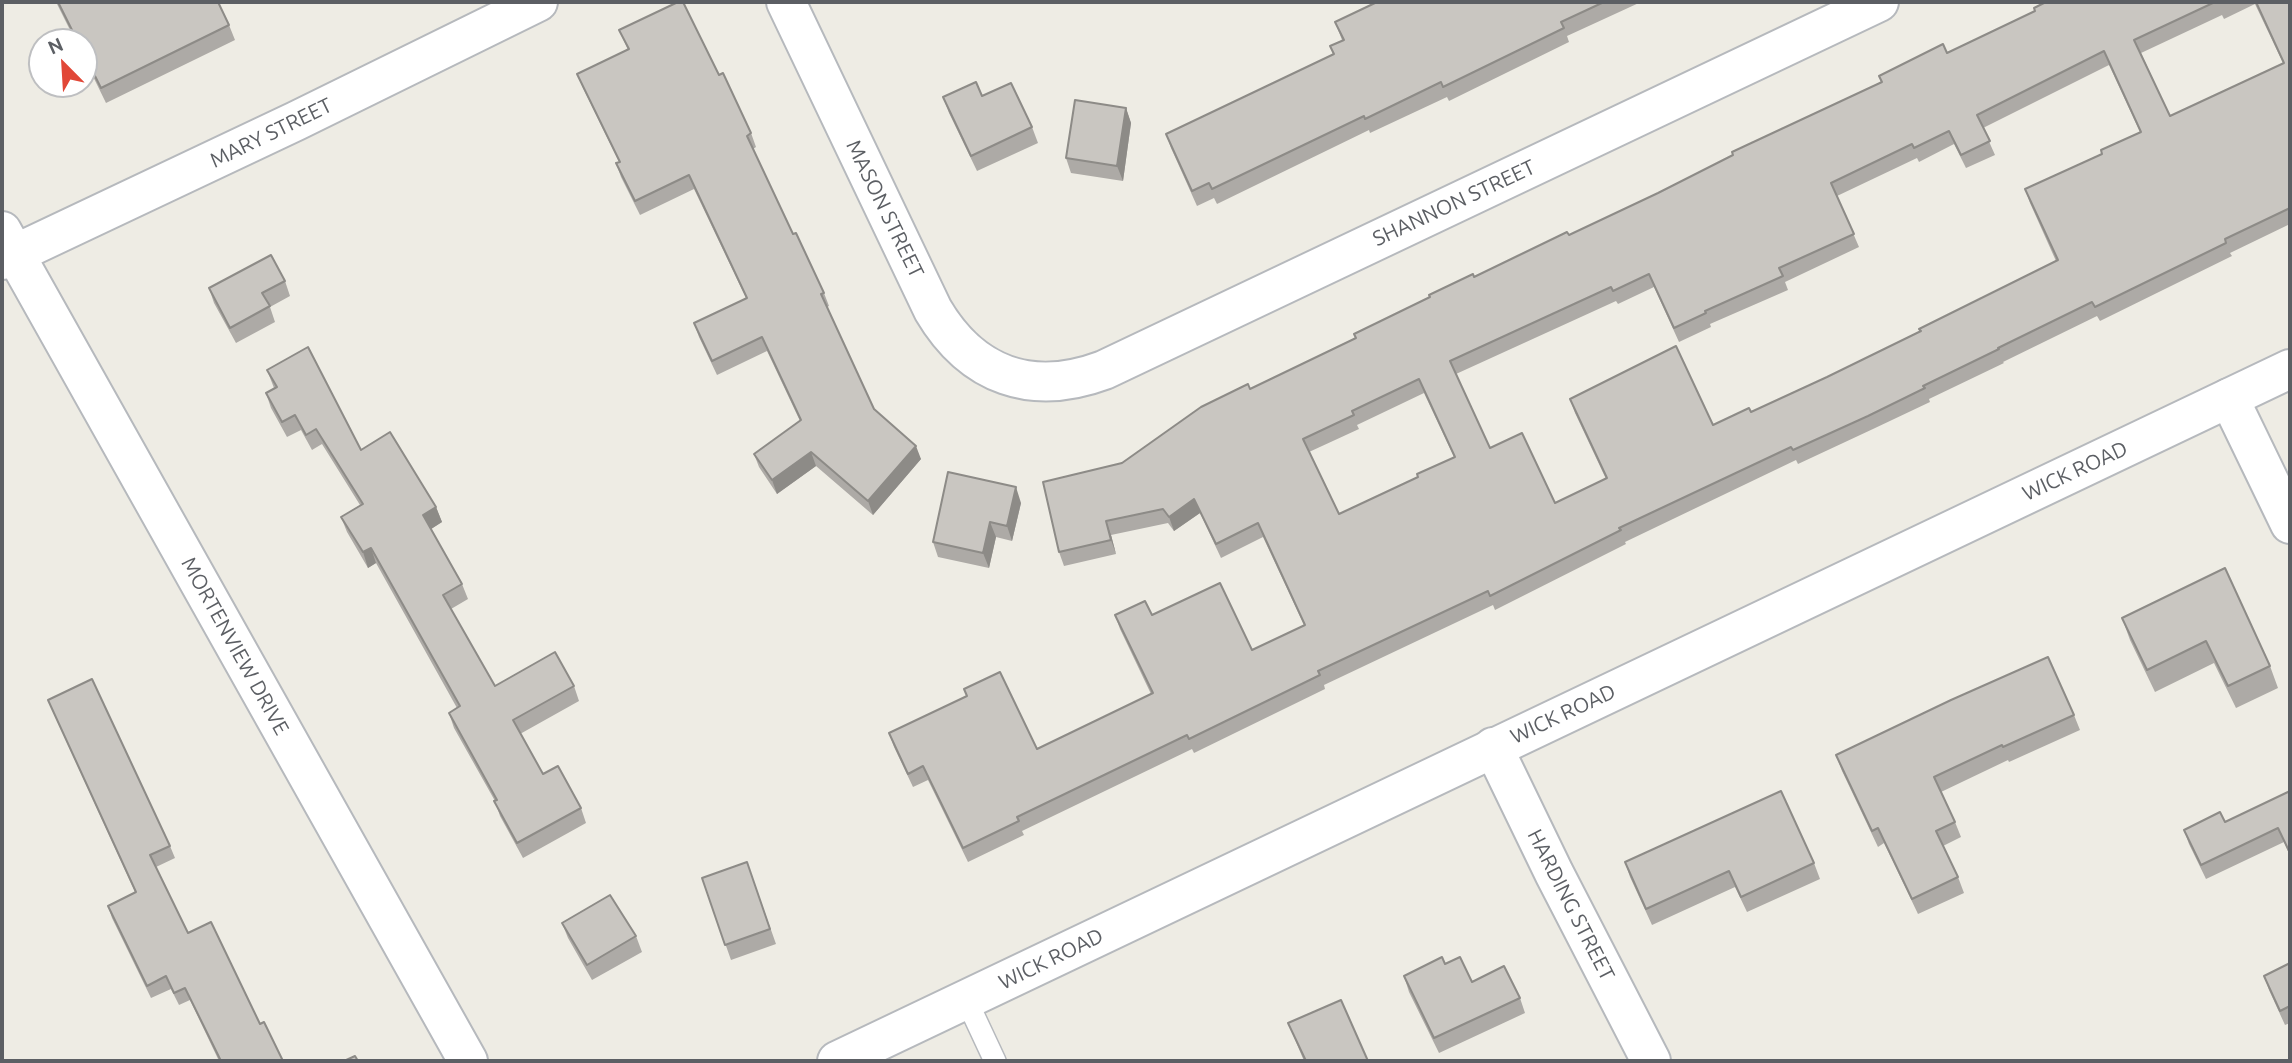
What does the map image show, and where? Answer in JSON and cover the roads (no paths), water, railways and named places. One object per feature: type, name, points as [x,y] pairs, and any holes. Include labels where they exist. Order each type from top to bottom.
[{"type":"street","name":"MARY STREET","points":[[6,248],[296,121],[538,2]]},
{"type":"street","name":"MASON STREET","points":[[786,2],[944,329],[970,356],[995,371],[1024,379]]},
{"type":"street","name":"SHANNON STREET","points":[[1024,379],[1061,382],[1104,370],[1879,2]]},
{"type":"street","name":"MORTENVIEW DRIVE","points":[[6,248],[468,1061]]},
{"type":"street","name":"WICK ROAD","points":[[837,1061],[2290,369]]},
{"type":"street","points":[[2229,398],[2290,524]]},
{"type":"street","name":"HARDING STREET","points":[[1493,747],[1554,873],[1651,1061]]},
{"type":"lane","points":[[966,999],[995,1061]]}]
